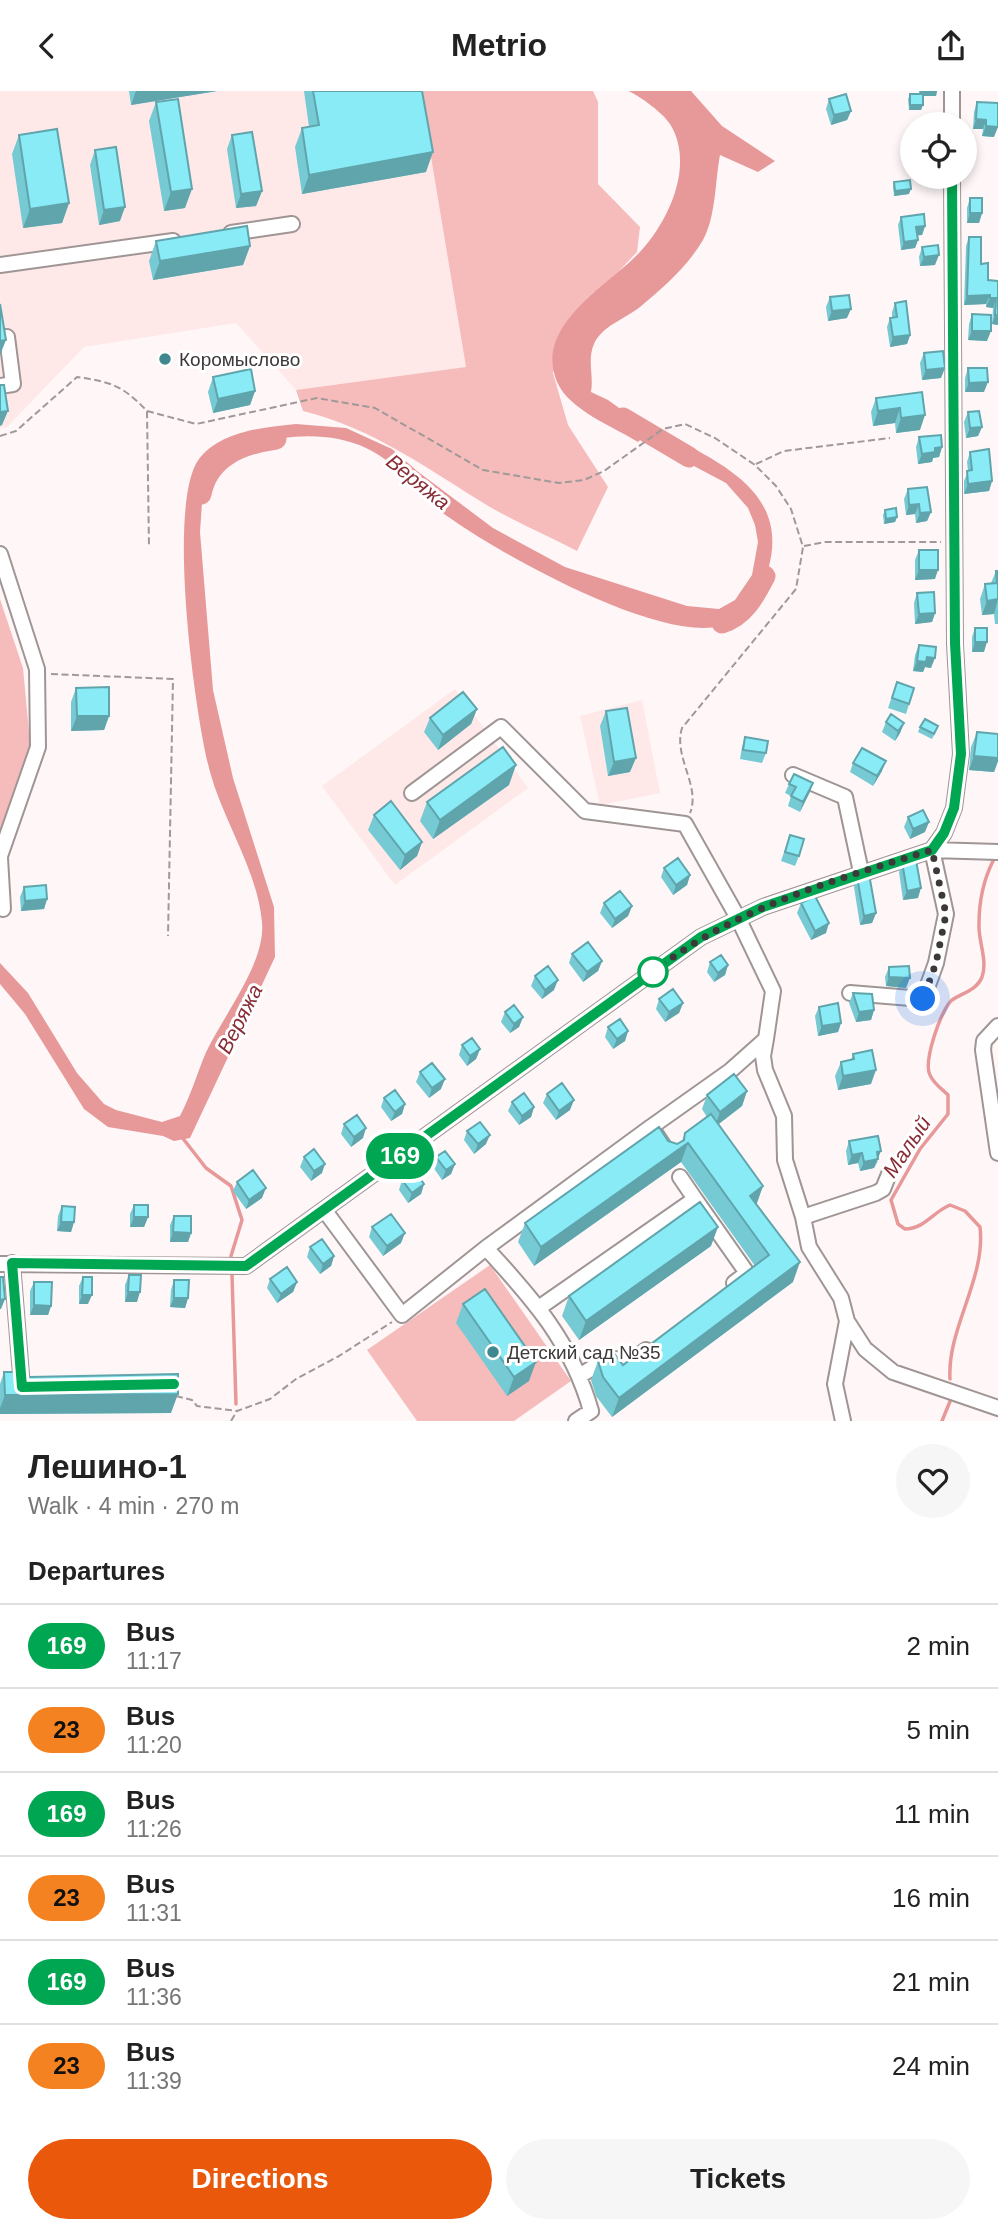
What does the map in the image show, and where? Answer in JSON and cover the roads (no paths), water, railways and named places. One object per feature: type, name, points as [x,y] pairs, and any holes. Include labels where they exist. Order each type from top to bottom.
[{"type":"street","points":[[952,91],[952,112]]},
{"type":"street","points":[[850,993],[923,999],[936,963],[946,914],[932,850],[944,833],[954,808],[961,754],[955,643],[952,189]]},
{"type":"street","points":[[213,235],[292,224]]},
{"type":"street","points":[[0,263],[186,239]]},
{"type":"street","points":[[0,386],[13,384],[7,337]]},
{"type":"street","points":[[0,554],[37,669],[38,747],[0,857],[3,909]]},
{"type":"street","points":[[412,793],[500,727],[585,811],[685,824],[738,918],[773,991],[763,1056],[765,1070],[785,1116],[785,1160],[803,1217],[808,1247],[841,1298],[847,1321],[865,1349],[894,1372],[998,1408]]},
{"type":"street","points":[[793,775],[845,797],[862,872]]},
{"type":"street","points":[[36,1387],[22,1387],[6,1263],[246,1266],[701,937],[738,918],[862,872],[932,850],[998,852]]},
{"type":"street","points":[[998,1026],[985,1041],[983,1050],[998,1153]]},
{"type":"street","points":[[325,1211],[402,1315],[486,1248],[730,1071],[766,1039]]},
{"type":"street","points":[[651,1127],[669,1154]]},
{"type":"street","points":[[803,1217],[876,1193],[883,1189],[889,1174]]},
{"type":"street","points":[[680,1177],[747,1273],[724,1290]]},
{"type":"street","points":[[540,1307],[695,1199]]},
{"type":"street","points":[[486,1248],[540,1307],[581,1375],[591,1411],[576,1421]]},
{"type":"street","points":[[843,1421],[835,1384],[847,1321]]},
{"type":"street","points":[[581,1375],[605,1360],[636,1358],[658,1341]]},
{"type":"water","points":[[629,91],[691,91],[722,126],[775,161],[758,172],[720,155],[710,221],[697,250],[666,285],[640,307],[602,332],[594,344],[591,356],[591,392],[608,400],[650,430],[638,442],[593,417],[571,401],[557,382],[552,362],[555,344],[563,326],[591,295],[647,243],[667,212],[674,194],[680,158],[677,140],[670,124],[662,115]]},
{"type":"water","points":[[296,424],[346,428],[392,449],[493,528],[565,567],[687,606],[719,609],[735,600],[752,575],[758,542],[755,525],[748,508],[726,483],[658,447],[670,436],[731,471],[761,502],[770,521],[772,544],[768,570],[755,596],[736,619],[710,628],[675,625],[633,613],[587,595],[501,550],[443,513],[387,461],[366,448],[347,441],[307,436],[286,438],[246,448],[210,466],[203,488],[200,532],[213,690],[233,778],[274,907],[275,957],[190,1138],[174,1141],[163,1136],[108,1127],[84,1109],[25,1014],[0,984],[0,963],[28,993],[77,1073],[104,1104],[116,1110],[162,1122],[180,1116],[211,1042],[250,974],[261,939],[262,922],[254,883],[210,772],[197,706],[186,611],[184,563],[189,483],[199,459],[219,442],[244,432]]},
{"type":"waterway","name":"Веряжа","points":[[623,418],[689,457]]},
{"type":"waterway","name":"Веряжа","points":[[201,494],[211,471],[228,455],[239,449],[276,439]]},
{"type":"waterway","name":"Веряжа","points":[[722,623],[743,610],[765,576]]},
{"type":"waterway","name":"Малый","points":[[950,1379],[954,1341],[977,1266],[980,1227],[965,1211],[950,1205],[918,1226],[905,1229],[898,1224],[891,1200],[920,1149],[948,1114],[948,1095],[931,1078],[929,1059],[934,1036],[948,1005],[973,988],[984,971],[979,930],[980,907],[984,884],[993,861]]},
{"type":"waterway","points":[[181,1136],[206,1168],[231,1186],[242,1220],[231,1256]]},
{"type":"waterway","points":[[232,1275],[236,1404]]},
{"type":"waterway","name":"Малый","points":[[942,1421],[951,1399]]},
{"type":"place","name":"Коромыслово","points":[[165,359]]},
{"type":"place","name":"Детский сад №35","points":[[493,1352]]}]
